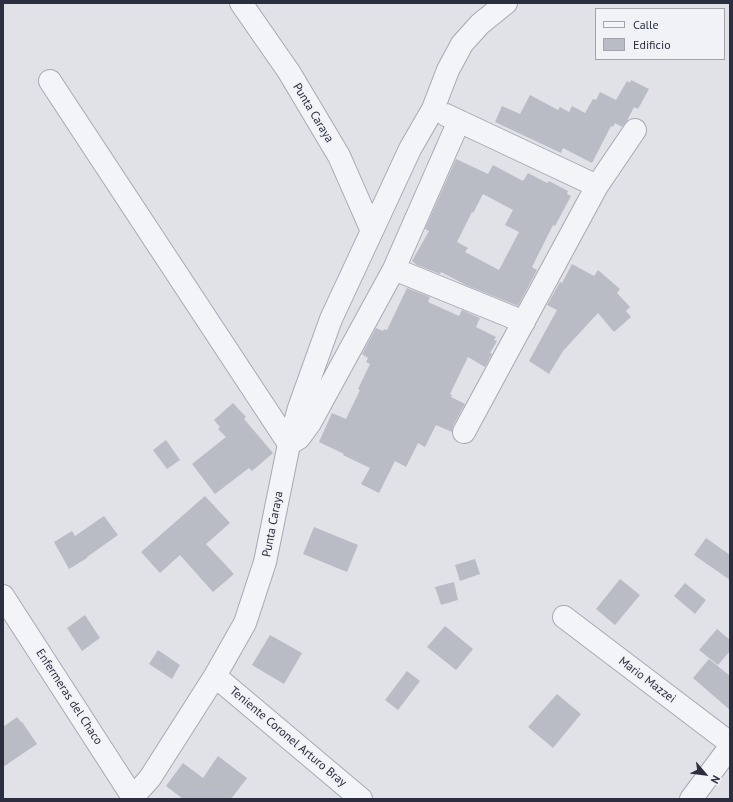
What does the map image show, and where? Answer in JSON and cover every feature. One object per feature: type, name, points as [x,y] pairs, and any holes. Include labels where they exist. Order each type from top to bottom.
[{"type":"street","name":"Punta Caraya","points":[[241,3],[289,72],[339,156],[372,231]]},
{"type":"street","name":"Punta Caraya","points":[[134,798],[150,778],[215,676],[245,624],[266,562],[289,444],[299,408],[331,319],[410,149],[433,109],[448,70],[462,44],[480,24],[506,3]]},
{"type":"street","points":[[50,81],[289,444],[299,438],[310,423],[394,269],[459,121]]},
{"type":"street","points":[[433,109],[597,186]]},
{"type":"street","points":[[464,432],[597,186],[635,130]]},
{"type":"street","points":[[394,269],[524,322]]},
{"type":"street","name":"Enfermeras del Chaco","points":[[3,596],[134,798]]},
{"type":"street","name":"Mario Mazzei","points":[[564,617],[730,743]]},
{"type":"street","name":"Teniente Coronel Arturo Bray","points":[[215,676],[361,799]]},
{"type":"street","points":[[691,799],[730,747]]},
{"type":"building","points":[[631,80],[649,89],[638,109],[634,107],[627,121],[622,127],[615,123],[613,127],[611,126],[592,163],[563,148],[561,153],[495,122],[502,106],[520,114],[530,95],[558,110],[560,107],[569,112],[572,106],[585,113],[593,99],[596,100],[600,92],[616,100],[627,81],[630,83]]},
{"type":"building","points":[[456,159],[488,174],[493,165],[523,181],[528,173],[547,183],[549,181],[568,191],[567,194],[571,196],[555,226],[553,225],[532,267],[537,270],[518,306],[466,285],[441,272],[440,274],[417,265],[412,261],[429,231],[425,229]],"holes":[[[483,194],[513,210],[505,225],[519,232],[499,270],[465,252],[468,248],[457,242]]]},
{"type":"building","points":[[572,264],[594,276],[598,270],[620,289],[617,293],[630,307],[626,311],[631,317],[614,332],[598,313],[563,351],[549,374],[529,361],[557,310],[547,305],[560,282],[562,283]]},
{"type":"building","points":[[407,288],[430,297],[428,302],[459,316],[462,310],[480,318],[476,327],[496,337],[494,340],[497,341],[490,353],[492,354],[485,367],[468,357],[450,394],[452,395],[451,397],[465,404],[453,426],[452,432],[436,425],[425,447],[418,443],[406,467],[395,461],[379,493],[361,484],[370,468],[319,442],[332,413],[346,419],[360,390],[358,389],[370,364],[366,362],[368,358],[362,354],[376,328],[383,331],[384,329],[387,330]]},
{"type":"building","points":[[233,403],[246,417],[244,419],[273,453],[252,471],[249,468],[215,494],[192,464],[226,437],[218,429],[220,427],[214,420]]},
{"type":"building","points":[[166,440],[180,460],[167,469],[153,450]]},
{"type":"building","points":[[205,496],[230,523],[206,544],[234,574],[213,592],[180,555],[160,573],[141,552]]},
{"type":"building","points":[[104,516],[118,535],[87,558],[69,569],[54,542],[72,531],[75,536]]},
{"type":"building","points":[[314,527],[358,545],[347,572],[303,554]]},
{"type":"building","points":[[706,538],[730,555],[730,580],[694,555]]},
{"type":"building","points":[[475,559],[480,574],[460,581],[455,565]]},
{"type":"building","points":[[620,579],[640,595],[615,625],[596,609]]},
{"type":"building","points":[[454,582],[458,600],[441,605],[435,587]]},
{"type":"building","points":[[685,583],[706,600],[695,614],[674,596]]},
{"type":"building","points":[[85,615],[100,638],[82,651],[67,628]]},
{"type":"building","points":[[445,626],[473,649],[456,670],[427,647]]},
{"type":"building","points":[[717,629],[730,640],[730,651],[718,665],[699,650]]},
{"type":"building","points":[[270,635],[302,653],[284,684],[252,665]]},
{"type":"building","points":[[158,650],[180,665],[172,679],[149,664]]},
{"type":"building","points":[[709,659],[730,676],[730,710],[693,678]]},
{"type":"building","points":[[407,671],[420,681],[398,710],[385,700]]},
{"type":"building","points":[[557,694],[581,714],[553,748],[528,727]]},
{"type":"building","points":[[17,717],[37,744],[3,767],[3,727]]},
{"type":"building","points":[[218,756],[247,778],[231,799],[183,799],[166,786],[183,763],[203,778]]}]
